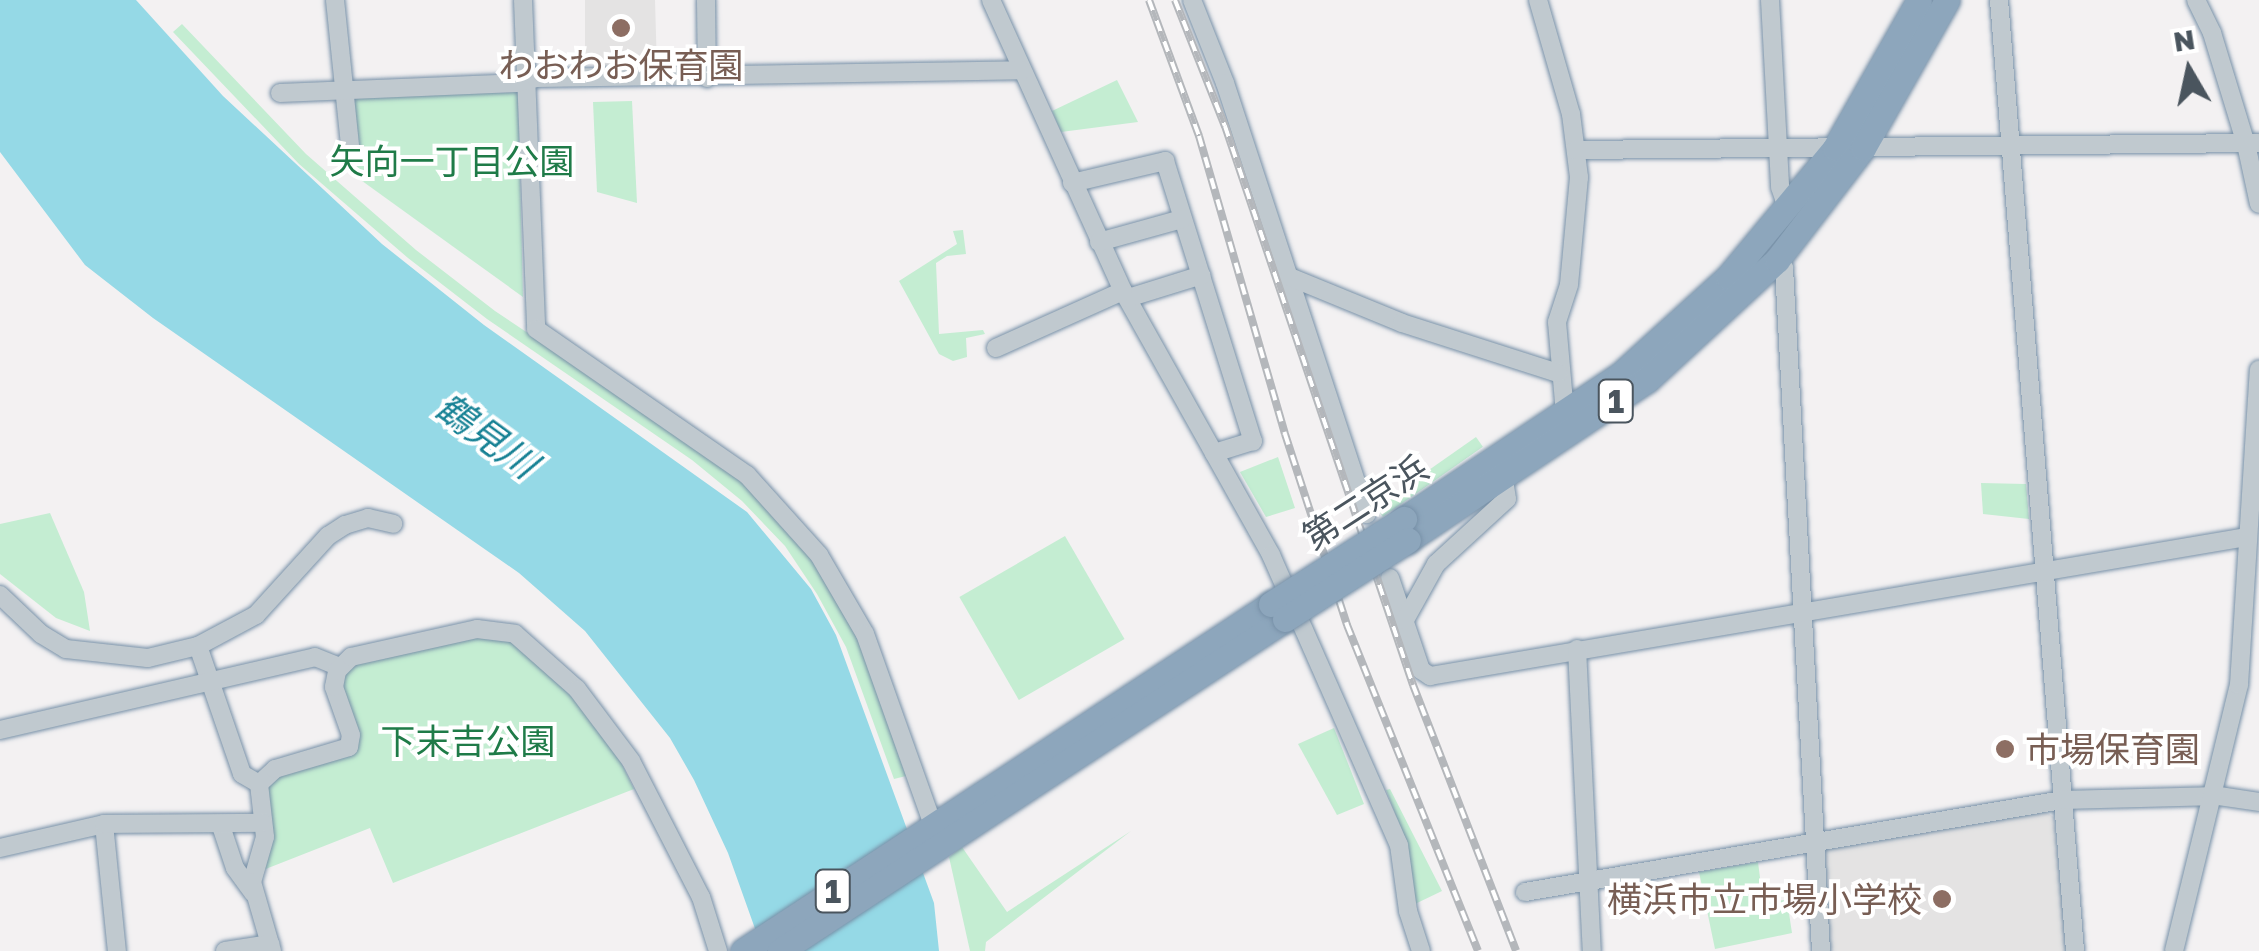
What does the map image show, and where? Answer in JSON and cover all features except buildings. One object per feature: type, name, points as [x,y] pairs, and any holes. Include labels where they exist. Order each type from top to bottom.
[{"type":"highway","name":"第二京浜","points":[[746,949],[929,841],[1406,529],[1671,332],[1788,210],[1835,148],[1919,0]]},
{"type":"highway","name":"第二京浜","points":[[1406,529],[1504,479],[1647,380],[1777,260],[1863,148],[1947,0]]},
{"type":"highway","name":"第二京浜","points":[[780,951],[929,841]]},
{"type":"street","points":[[336,0],[351,154]]},
{"type":"street","points":[[523,0],[536,329],[694,434],[747,475],[788,516],[843,591],[865,634],[929,841]]},
{"type":"street","points":[[706,0],[707,78]]},
{"type":"street","points":[[991,0],[1099,242],[1271,555],[1399,846],[1408,911],[1421,951]]},
{"type":"street","points":[[1192,0],[1290,277],[1367,514]]},
{"type":"street","points":[[1538,0],[1572,114],[1576,150],[1573,254],[1558,322],[1558,373],[1565,414]]},
{"type":"street","points":[[1770,0],[1782,202],[1788,210]]},
{"type":"street","points":[[1999,0],[2075,951]]},
{"type":"street","points":[[2196,0],[2253,143],[2259,204]]},
{"type":"street","points":[[280,93],[527,80],[1022,70]]},
{"type":"street","points":[[1576,150],[2253,143]]},
{"type":"street","points":[[1072,183],[1165,162],[1253,441],[1214,453]]},
{"type":"street","points":[[1099,242],[1182,219]]},
{"type":"street","points":[[1777,260],[1784,268],[1820,951]]},
{"type":"street","points":[[996,348],[1126,295],[1202,275]]},
{"type":"street","points":[[1290,277],[1402,323],[1558,373]]},
{"type":"street","points":[[2174,951],[2239,685],[2259,370]]},
{"type":"street","points":[[1405,620],[1436,564],[1507,500],[1504,479]]},
{"type":"street","points":[[0,595],[42,634],[66,648],[148,658],[198,646],[256,615],[328,536],[368,518],[393,524]]},
{"type":"street","points":[[1390,578],[1420,670],[1430,676],[2247,537]]},
{"type":"street","points":[[259,784],[275,769],[349,747],[351,735],[334,686],[340,667],[366,652],[477,629],[503,630],[529,645],[577,689],[638,772],[700,897],[718,951]]},
{"type":"street","points":[[198,646],[242,774],[259,784]]},
{"type":"street","points":[[1576,649],[1592,951]]},
{"type":"street","points":[[0,730],[316,657],[340,667]]},
{"type":"street","points":[[253,893],[264,822],[259,784]]},
{"type":"street","points":[[1525,892],[1588,878],[2062,800],[2211,797],[2259,802]]},
{"type":"street","points":[[0,848],[104,824],[221,826],[264,822]]},
{"type":"street","points":[[104,824],[117,951]]},
{"type":"street","points":[[221,826],[235,868],[253,893],[271,948],[225,951]]},
{"type":"shaded area","name":"わおわお保育園","points":[[585,0],[655,0],[657,70],[603,71],[602,57],[585,56]]},
{"type":"shaded area","name":"横浜市立市場小学校","points":[[2046,812],[2054,817],[2067,951],[1827,951],[1823,844]]},
{"type":"green space","points":[[182,24],[306,154],[416,250],[495,311],[702,449],[751,490],[796,538],[830,587],[859,642],[906,776],[894,779],[846,647],[817,594],[785,546],[742,501],[692,460],[487,319],[408,258],[299,164],[173,32]]},
{"type":"green space","points":[[1117,80],[1138,122],[1061,132],[1052,111]]},
{"type":"green space","name":"矢向一丁目公園","points":[[518,92],[523,297],[358,178],[352,97]]},
{"type":"green space","points":[[632,101],[637,203],[597,192],[593,102]]},
{"type":"green space","points":[[963,230],[966,254],[947,256],[936,263],[939,334],[983,330],[985,334],[966,338],[967,357],[953,361],[939,354],[899,281],[957,244],[953,231]]},
{"type":"green space","points":[[1476,437],[1483,447],[1383,517],[1376,507]]},
{"type":"green space","points":[[1278,457],[1295,508],[1266,517],[1240,472]]},
{"type":"green space","points":[[1981,483],[2026,484],[2029,519],[1983,514]]},
{"type":"green space","points":[[50,513],[84,592],[90,631],[56,618],[0,574],[0,524]]},
{"type":"green space","points":[[1065,536],[1124,639],[1019,700],[959,597]]},
{"type":"green space","name":"下末吉公園","points":[[478,633],[514,638],[573,693],[607,734],[634,789],[393,883],[370,828],[258,872],[268,779],[347,754],[340,691],[347,665]]},
{"type":"green space","points":[[1334,728],[1364,804],[1337,815],[1298,744]]},
{"type":"green space","points":[[1390,789],[1442,891],[1415,904],[1407,844],[1386,790]]},
{"type":"green space","points":[[1131,831],[986,942],[985,951],[970,951],[949,857],[962,847],[1007,912]]},
{"type":"green space","points":[[1758,862],[1763,901],[1787,900],[1792,933],[1715,949],[1699,872]]},
{"type":"water","name":"鶴見川","points":[[0,0],[136,0],[223,96],[382,244],[484,325],[747,512],[811,589],[836,635],[934,903],[939,951],[763,951],[728,853],[694,780],[670,738],[585,631],[519,573],[153,318],[85,265],[0,152]]},
{"type":"railway","points":[[1149,0],[1199,136],[1285,434],[1347,625],[1478,951]]},
{"type":"railway","points":[[1175,0],[1225,126],[1413,685],[1516,951]]},
{"type":"place","name":"わおわお保育園","points":[[621,28]]},
{"type":"place","name":"市場保育園","points":[[2005,749]]},
{"type":"place","name":"横浜市立市場小学校","points":[[1942,899]]}]
